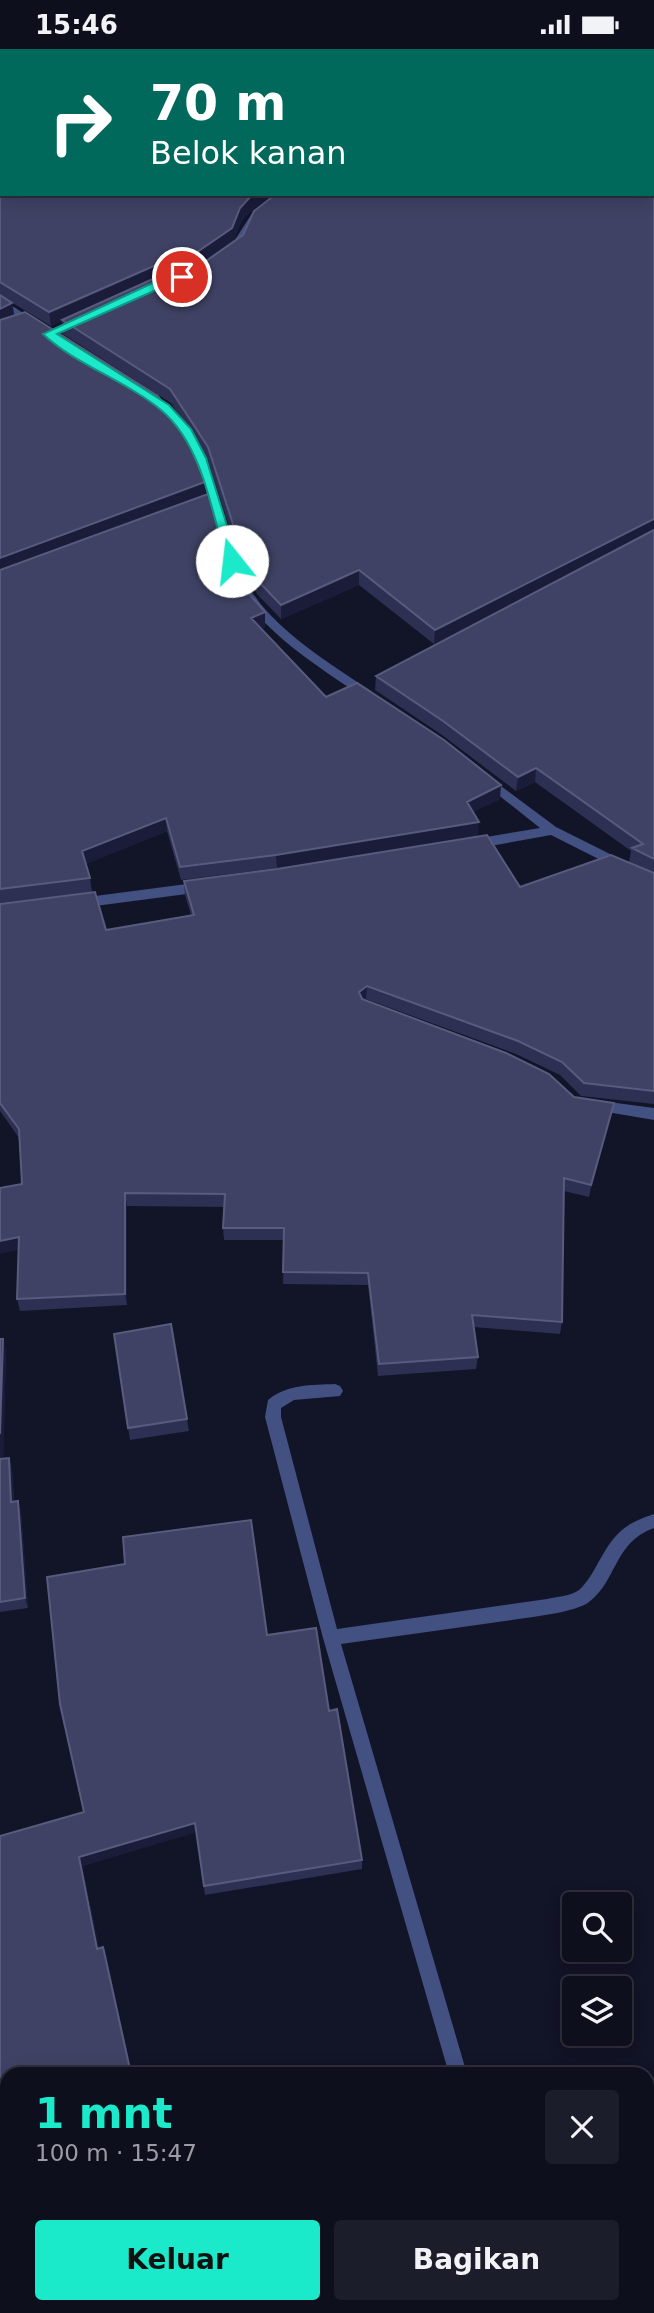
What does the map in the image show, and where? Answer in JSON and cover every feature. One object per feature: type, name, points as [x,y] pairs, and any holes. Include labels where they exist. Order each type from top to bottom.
[{"type":"street","points":[[222,259],[239,245],[248,223],[256,214],[284,196]]},
{"type":"street","points":[[0,301],[61,341]]},
{"type":"street","points":[[49,334],[95,314]]},
{"type":"street","points":[[9,326],[27,319]]},
{"type":"street","points":[[142,393],[165,407],[186,431],[200,458],[209,502],[232,561],[251,599],[291,639],[372,698]]},
{"type":"street","points":[[361,690],[373,684]]},
{"type":"street","points":[[480,774],[552,830],[654,882]]},
{"type":"street","points":[[461,847],[552,830]]},
{"type":"street","points":[[68,904],[220,885]]},
{"type":"street","points":[[577,1103],[654,1115]]},
{"type":"street","points":[[335,1391],[292,1393],[281,1397],[273,1405],[273,1417],[331,1638],[456,2067]]},
{"type":"street","points":[[331,1638],[547,1607],[582,1598],[626,1533],[638,1525],[654,1521]]},
{"type":"building","points":[[0,196],[251,196],[240,208],[232,228],[197,252],[156,265],[49,312],[0,282]]},
{"type":"building","points":[[273,196],[654,196],[654,519],[435,630],[359,570],[281,605],[257,580],[241,549],[208,447],[170,389],[62,320],[164,274],[206,261],[243,235],[254,211]]},
{"type":"building","points":[[0,295],[12,303],[0,309]]},
{"type":"building","points":[[25,312],[158,396],[187,438],[205,482],[0,558],[0,320]]},
{"type":"building","points":[[208,494],[230,565],[243,587],[265,612],[251,618],[326,697],[357,683],[444,740],[501,785],[467,802],[479,822],[276,855],[180,867],[166,818],[82,851],[90,878],[0,889],[0,570]]},
{"type":"building","points":[[654,530],[654,859],[632,848],[643,844],[536,768],[518,777],[443,721],[376,676]]},
{"type":"building","points":[[487,835],[520,887],[611,855],[654,873],[654,1091],[584,1083],[562,1062],[518,1041],[367,986],[359,992],[362,999],[506,1053],[549,1074],[574,1097],[614,1103],[591,1185],[564,1178],[562,1322],[472,1315],[478,1357],[379,1364],[368,1273],[283,1272],[284,1228],[223,1228],[225,1194],[125,1193],[125,1294],[17,1299],[19,1237],[0,1241],[0,1188],[22,1184],[19,1129],[0,1103],[0,904],[95,892],[106,930],[194,915],[184,881]]},
{"type":"building","points":[[171,1324],[187,1419],[128,1428],[114,1334]]},
{"type":"building","points":[[0,1339],[3,1339],[0,1434]]},
{"type":"building","points":[[9,1458],[11,1502],[18,1501],[25,1598],[0,1602],[0,1459]]},
{"type":"building","points":[[251,1520],[267,1635],[316,1628],[329,1711],[337,1709],[362,1860],[204,1886],[195,1823],[79,1857],[97,1949],[103,1947],[129,2067],[0,2067],[0,1836],[84,1812],[60,1704],[47,1577],[125,1564],[123,1537]]},
{"type":"route","points":[[182,277],[49,334],[165,407],[186,431],[200,458],[215,500],[232,561]]}]
